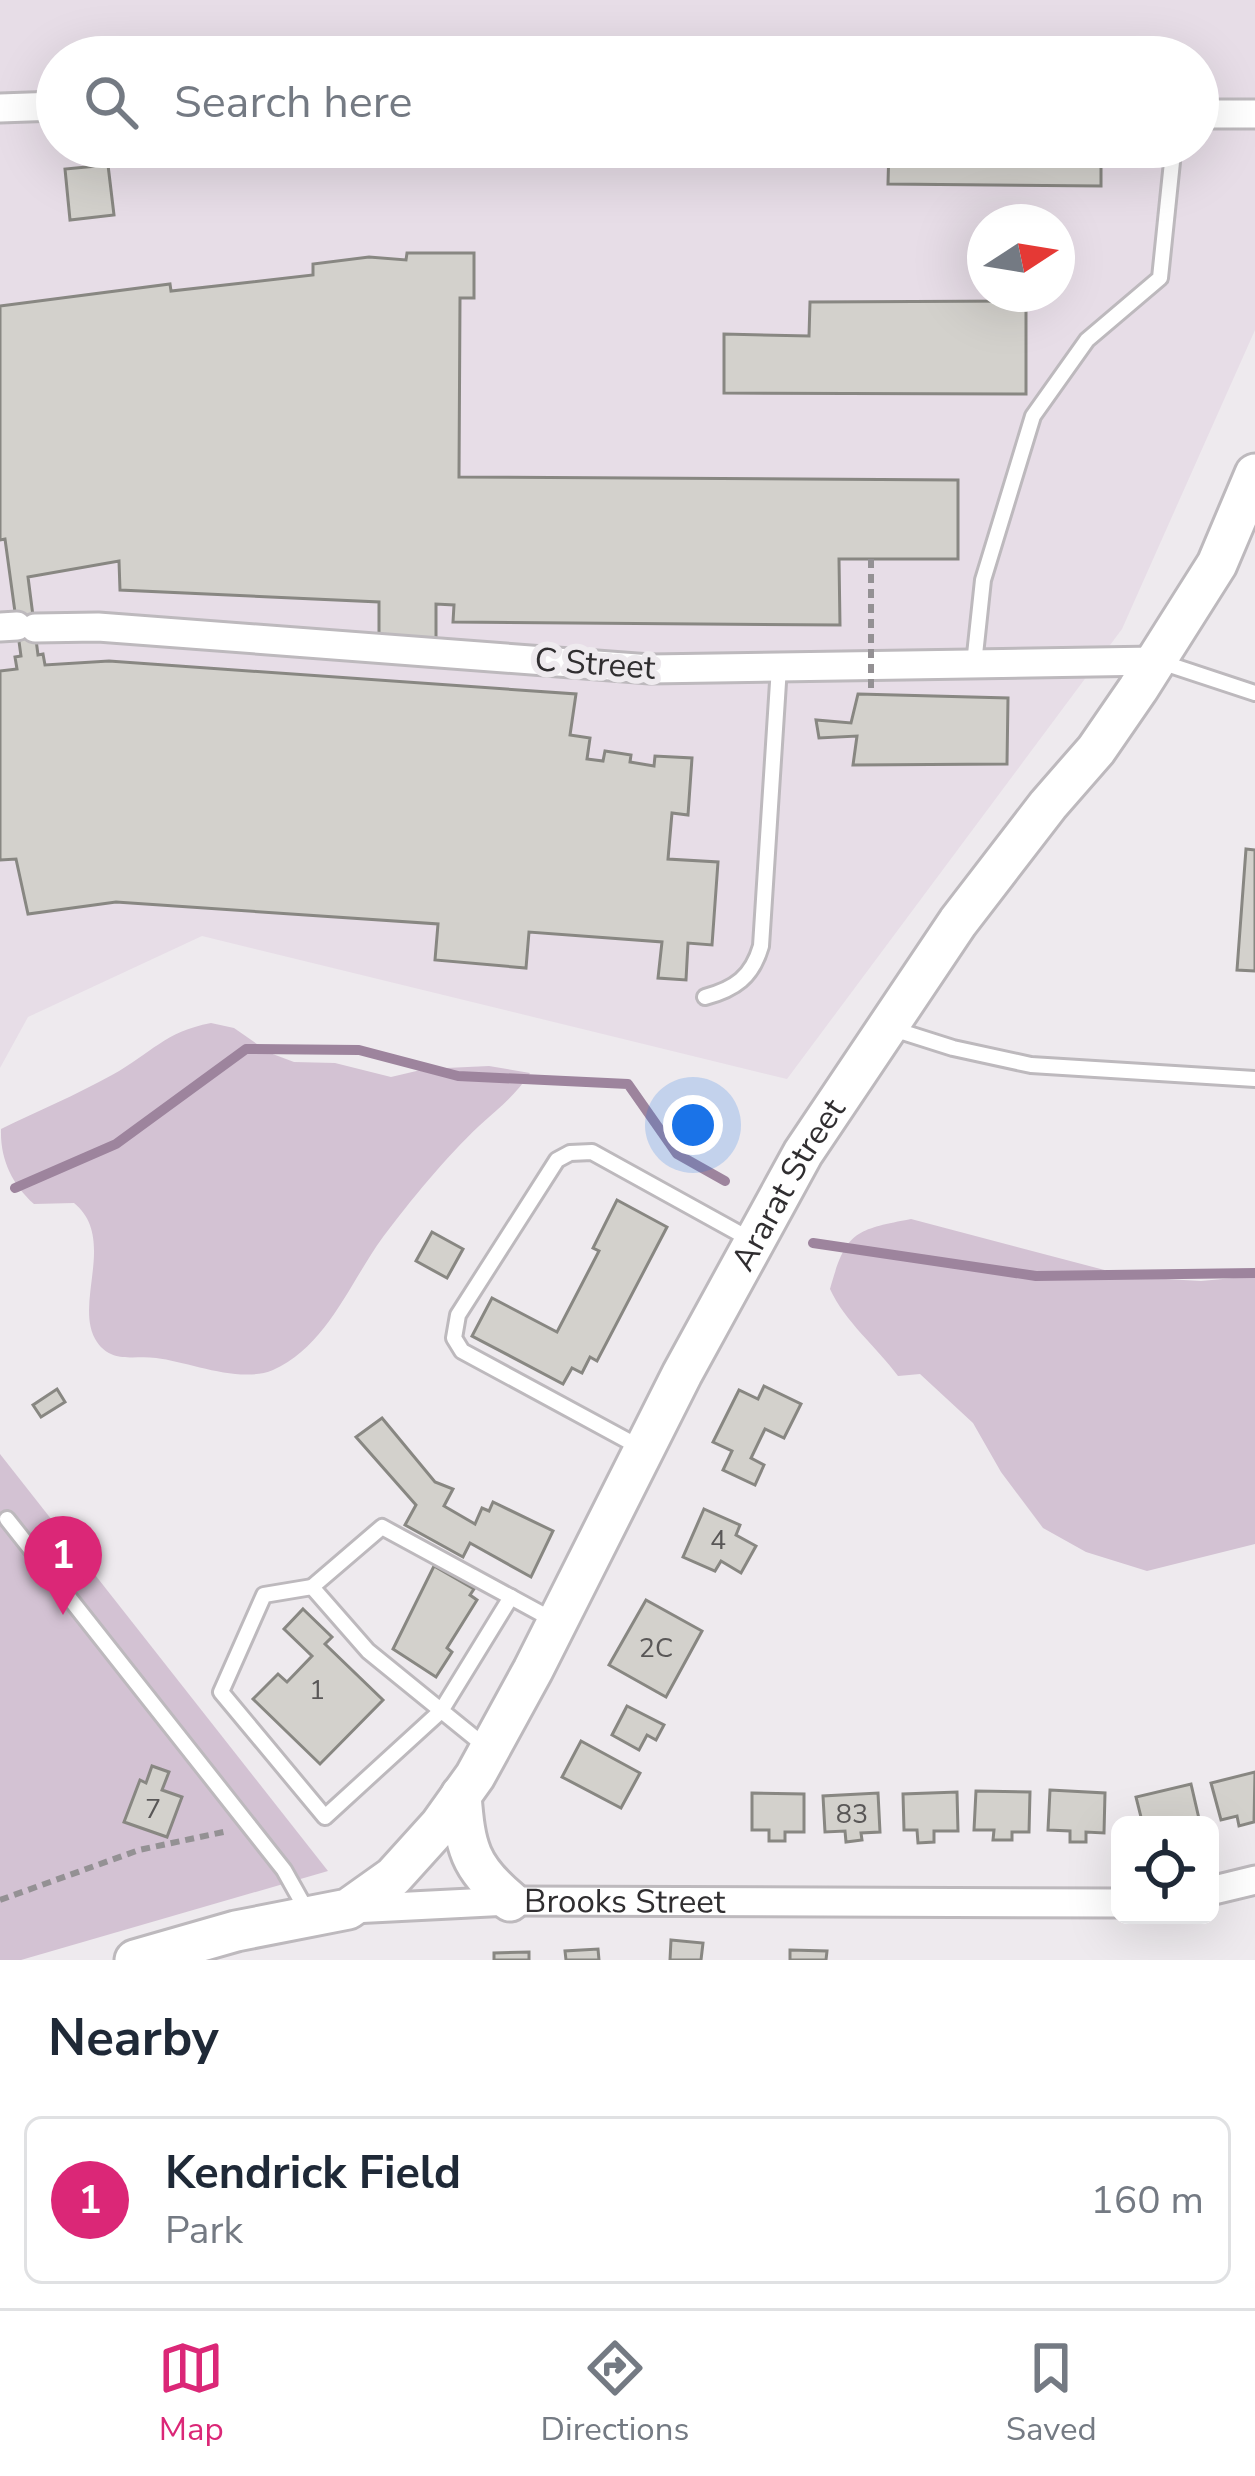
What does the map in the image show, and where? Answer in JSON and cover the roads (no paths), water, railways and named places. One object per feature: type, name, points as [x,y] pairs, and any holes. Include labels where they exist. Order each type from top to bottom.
[{"type":"main road","name":"Ararat Street","points":[[329,1912],[393,1877],[461,1796],[558,1622],[753,1241],[824,1119],[885,1027],[1048,805],[1096,750],[1156,661],[1217,564],[1255,474]]},
{"type":"main road","points":[[461,1796],[469,1855],[510,1901]]},
{"type":"main road","name":"Brooks Street","points":[[135,1960],[236,1931],[329,1912]]},
{"type":"street","points":[[0,108],[36,107]]},
{"type":"street","points":[[1219,114],[1255,115]]},
{"type":"street","name":"C Street","points":[[17,627],[121,629],[650,669],[1156,661]]},
{"type":"street","points":[[1219,1889],[1255,1880]]},
{"type":"street","name":"Brooks Street","points":[[329,1912],[510,1901],[1111,1903]]},
{"type":"lane","points":[[974,664],[982,580],[1033,416],[1087,340],[1160,278],[1171,168]]},
{"type":"lane","points":[[1156,661],[1255,693]]},
{"type":"lane","points":[[704,997],[725,992],[749,976],[761,946],[779,667]]},
{"type":"lane","points":[[885,1027],[1031,1065],[1255,1079]]},
{"type":"lane","points":[[644,1450],[462,1351],[454,1338],[458,1315],[557,1160],[570,1153],[592,1152],[618,1163],[753,1241]]},
{"type":"lane","points":[[7,1519],[284,1870],[329,1912]]},
{"type":"lane","points":[[512,1597],[441,1711],[325,1817],[221,1692],[263,1595],[312,1587],[382,1527],[512,1597],[558,1622]]},
{"type":"lane","points":[[312,1587],[368,1651],[490,1750]]},
{"type":"waterway","points":[[15,1188],[116,1144],[246,1049],[359,1050],[458,1076],[628,1084],[677,1154],[725,1181]]},
{"type":"waterway","points":[[813,1243],[1036,1276],[1255,1273]]},
{"type":"place","name":"Kendrick Field","points":[[63,1615]]}]
